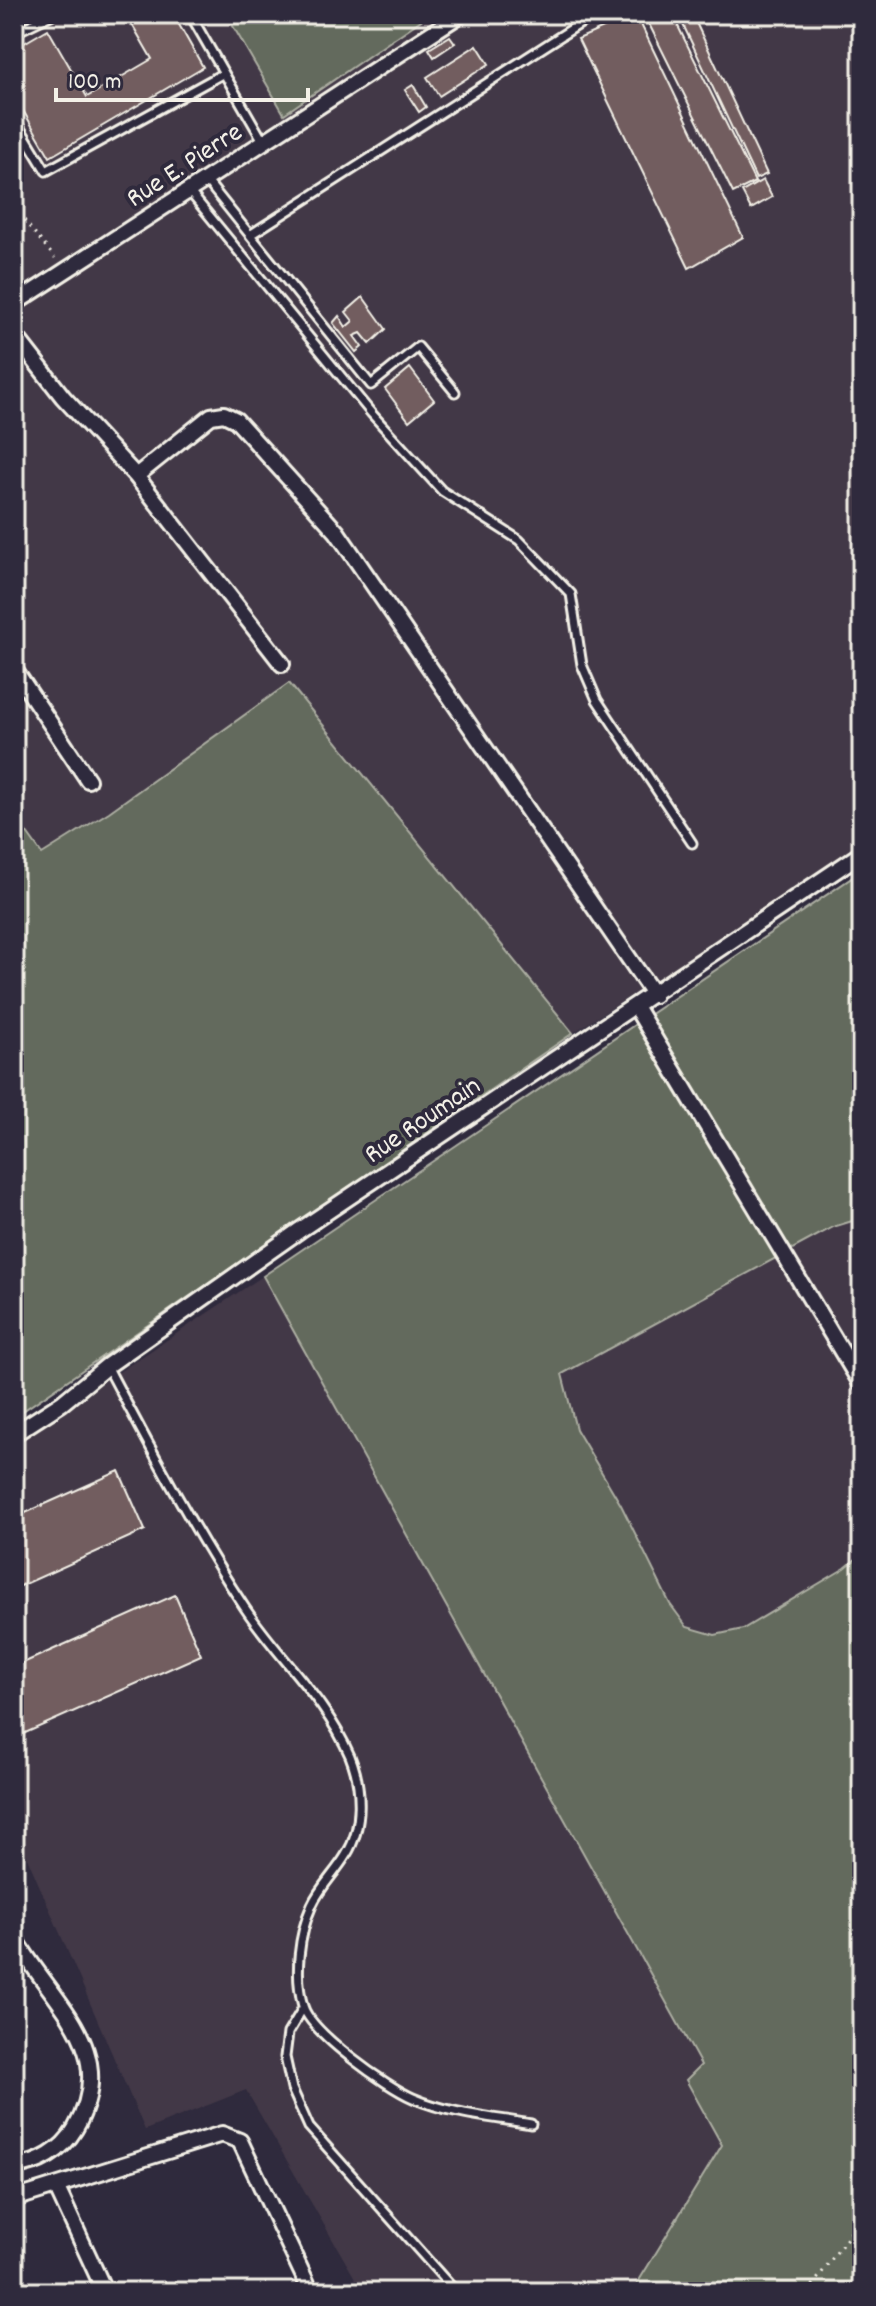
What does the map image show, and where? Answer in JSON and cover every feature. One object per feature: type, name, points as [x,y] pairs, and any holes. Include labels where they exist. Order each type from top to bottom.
[{"type":"street","name":"Rue E. Pierre","points":[[14,304],[461,14]]},
{"type":"street","points":[[14,334],[63,397],[136,476],[282,664]]},
{"type":"street","points":[[136,476],[211,416],[224,414],[236,420],[337,532],[654,995]]},
{"type":"street","points":[[14,669],[88,780]]},
{"type":"street","name":"Rue Roumain","points":[[14,1434],[62,1403],[107,1366],[300,1230],[862,853]]},
{"type":"street","points":[[635,1006],[862,1385]]},
{"type":"street","points":[[14,1936],[84,2040],[91,2069],[89,2093],[71,2134],[52,2153],[32,2165],[14,2167]]},
{"type":"street","points":[[14,2199],[222,2134],[233,2135],[240,2141],[311,2292]]},
{"type":"street","points":[[56,2186],[105,2292]]},
{"type":"lane","points":[[14,33],[53,14]]},
{"type":"lane","points":[[190,14],[263,141]]},
{"type":"lane","points":[[250,235],[595,14]]},
{"type":"lane","points":[[14,118],[46,171],[224,73]]},
{"type":"lane","points":[[206,180],[371,385],[418,347],[455,392]]},
{"type":"lane","points":[[189,191],[372,414],[442,491],[519,540],[571,594],[582,665],[597,700],[692,843]]},
{"type":"lane","points":[[107,1366],[203,1543],[248,1613],[316,1695],[352,1760],[359,1791],[359,1823],[348,1853],[313,1902],[303,1928],[299,1955],[303,2008],[288,2033],[285,2057],[292,2089],[309,2127],[456,2292]]},
{"type":"lane","points":[[303,2008],[355,2062],[414,2098],[453,2111],[531,2124]]},
{"type":"path","points":[[14,208],[65,270]]},
{"type":"path","points":[[808,2292],[862,2217]]},
{"type":"shaded area","points":[[14,14],[226,14],[284,114],[430,14],[862,14],[862,846],[573,1033],[289,683],[109,812],[42,854],[14,814]]},
{"type":"shaded area","points":[[862,1218],[861,1557],[743,1629],[715,1635],[687,1627],[670,1604],[621,1505],[576,1429],[562,1374],[833,1227]]},
{"type":"shaded area","points":[[263,1276],[701,2065],[686,2080],[723,2145],[632,2292],[363,2292],[246,2090],[145,2130],[14,1827],[14,1442]]},
{"type":"green space","points":[[226,14],[430,14],[284,114]]},
{"type":"green space","points":[[289,683],[573,1033],[14,1417],[14,815],[42,854],[109,812]]},
{"type":"green space","points":[[862,871],[862,1218],[833,1227],[562,1374],[576,1429],[621,1505],[670,1604],[687,1627],[715,1635],[743,1629],[845,1568],[862,1554],[862,2292],[632,2292],[722,2145],[686,2080],[701,2065],[263,1276]]},
{"type":"building","points":[[126,14],[173,14],[203,67],[50,157],[14,95],[14,49],[48,29],[87,97],[152,59]]},
{"type":"building","points":[[636,14],[743,237],[689,268],[578,39]]},
{"type":"building","points":[[644,14],[672,14],[755,182],[733,193]]},
{"type":"building","points":[[678,14],[692,14],[767,174],[756,179]]},
{"type":"building","points":[[450,36],[455,43],[434,57],[429,49]]},
{"type":"building","points":[[477,45],[489,64],[439,96],[427,77]]},
{"type":"building","points":[[413,85],[426,107],[419,112],[405,90]]},
{"type":"building","points":[[763,180],[772,197],[751,209],[742,192]]},
{"type":"building","points":[[363,297],[386,329],[370,344],[361,333],[354,336],[362,347],[356,352],[333,323],[339,316],[346,327],[353,321],[346,312]]},
{"type":"building","points":[[410,368],[434,400],[409,421],[385,389]]},
{"type":"building","points":[[119,1471],[145,1530],[14,1589],[14,1518]]},
{"type":"building","points":[[175,1595],[201,1655],[14,1738],[14,1667]]}]
